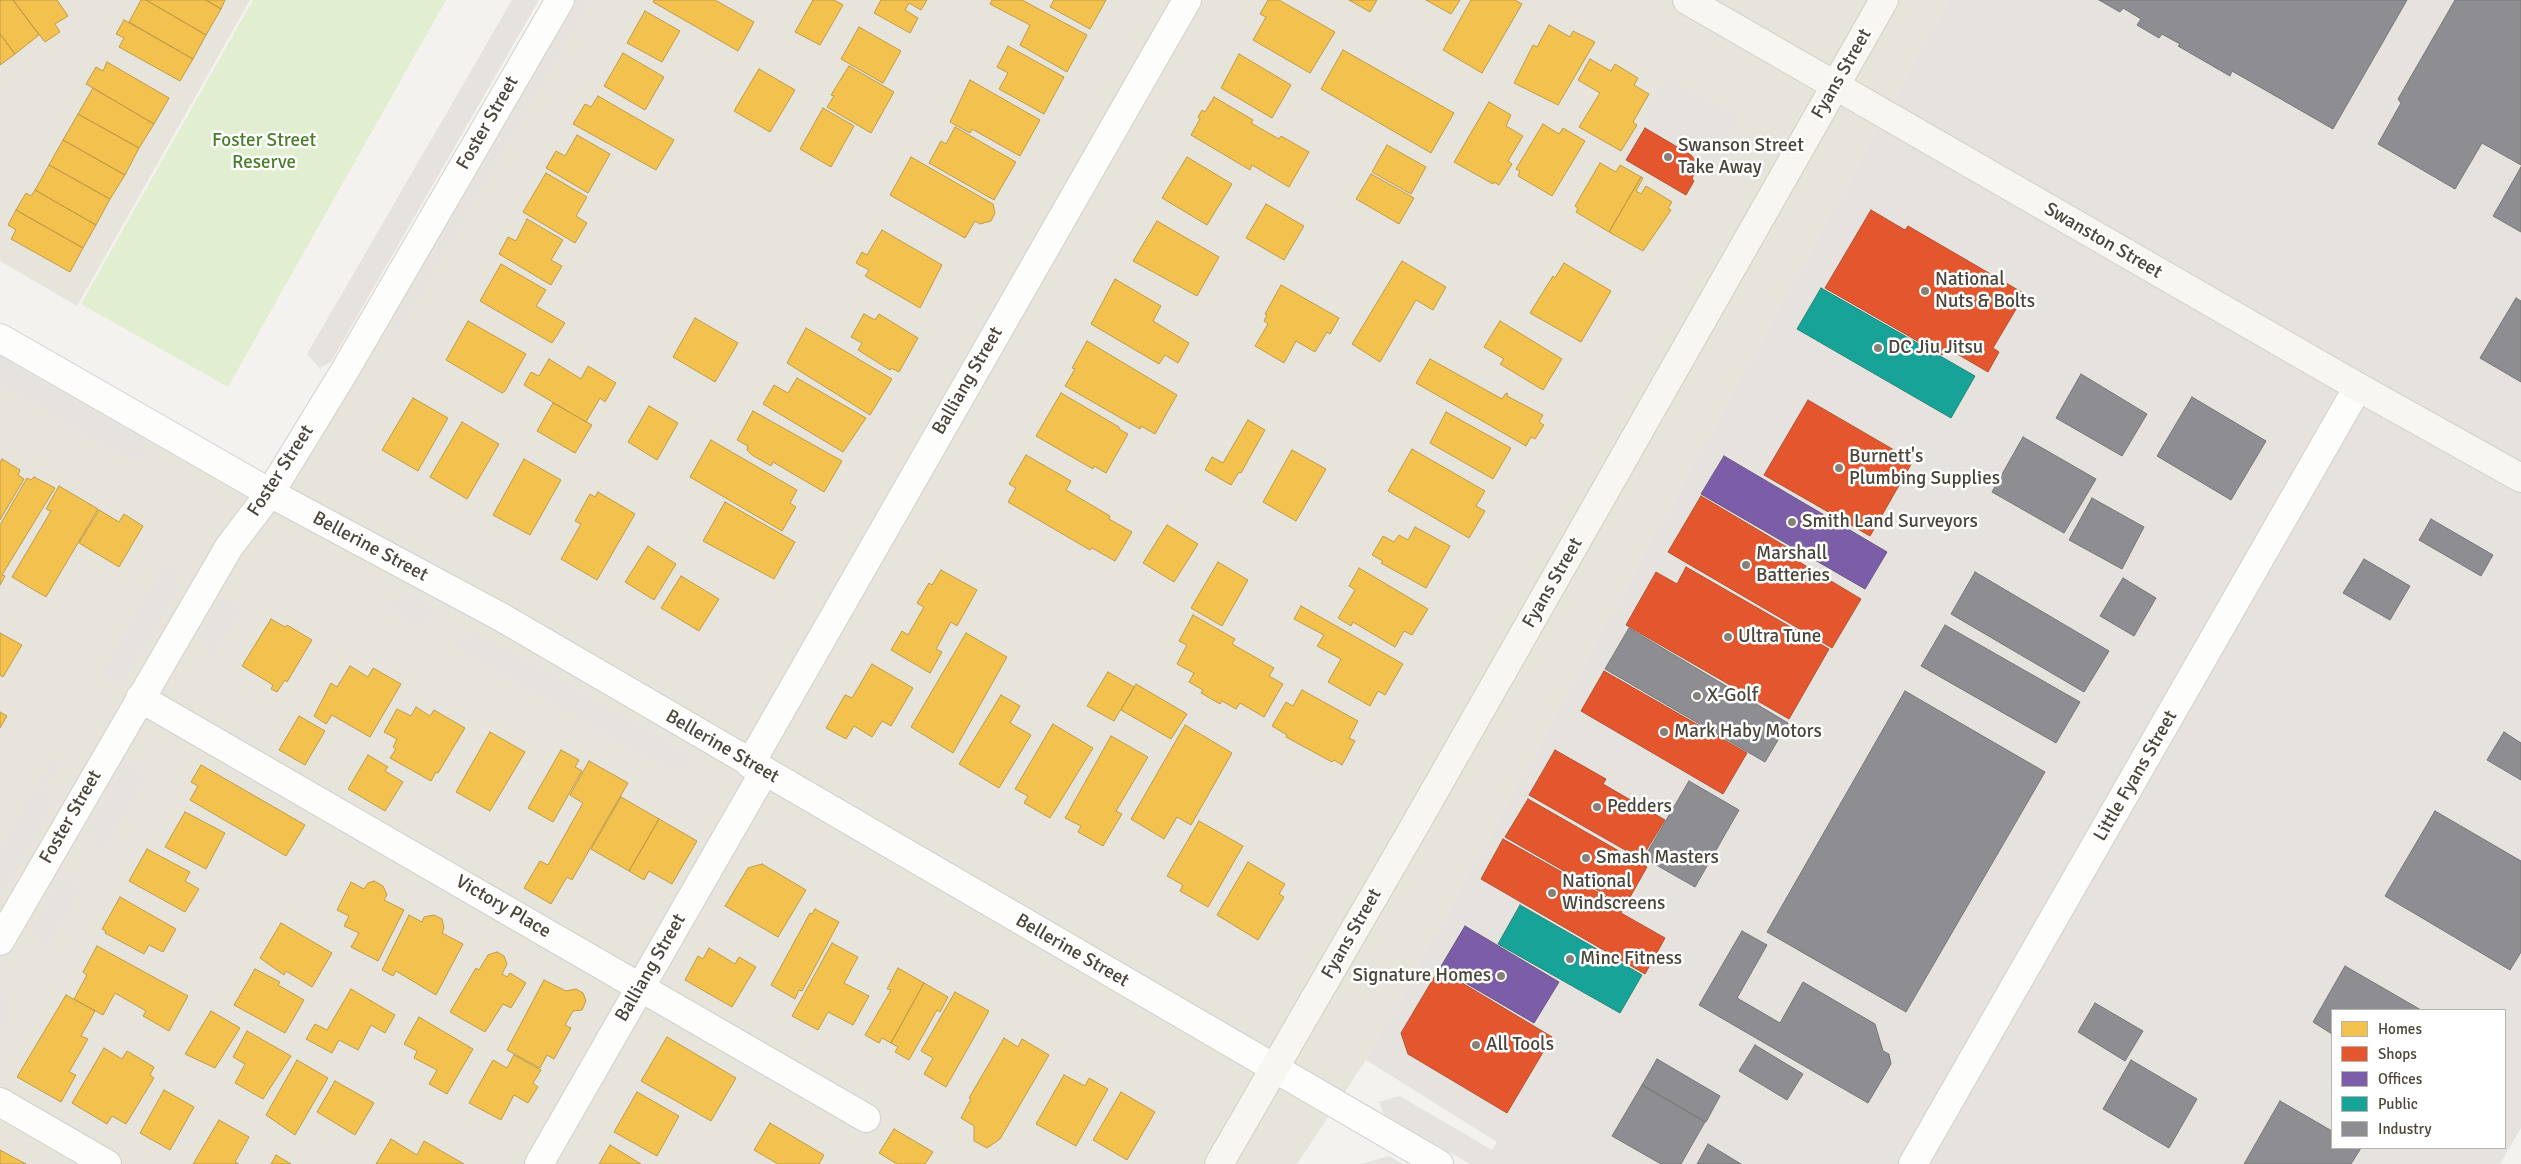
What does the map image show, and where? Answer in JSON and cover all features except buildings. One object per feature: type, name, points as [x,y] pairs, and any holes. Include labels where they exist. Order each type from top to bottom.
[{"type":"main road","name":"Swanston Street","points":[[1686,0],[1834,87],[2358,387],[2521,478]]},
{"type":"main road","name":"Fyans Street","points":[[1219,1164],[1419,819],[1884,0]]},
{"type":"street","name":"Foster Street","points":[[0,941],[229,547],[270,493],[344,372],[560,0]]},
{"type":"street","name":"Balliang Street","points":[[538,1164],[641,986],[757,768],[1187,0]]},
{"type":"street","name":"Bellerine Street","points":[[0,338],[270,493],[501,617],[1439,1164]]},
{"type":"street","name":"Little Fyans Street","points":[[1913,1164],[2358,387]]},
{"type":"street","name":"Victory Place","points":[[140,698],[641,986],[866,1118]]},
{"type":"street","points":[[0,1102],[108,1164]]},
{"type":"shaded area","points":[[0,0],[250,0],[77,306],[0,261]]},
{"type":"shaded area","points":[[512,0],[539,0],[331,362],[319,368],[307,354]]},
{"type":"shaded area","points":[[560,0],[1948,0],[1366,1060],[1297,1164],[0,1164],[0,338],[270,493]]},
{"type":"shaded area","points":[[580,0],[590,0],[397,335],[390,331]]},
{"type":"shaded area","points":[[1948,0],[2521,0],[2521,1128],[2500,1164],[1484,1164],[1497,1142],[1366,1060]]},
{"type":"shaded area","points":[[1666,76],[1738,116],[1708,173],[1691,151],[1640,122]]},
{"type":"shaded area","points":[[2248,88],[2318,127],[2260,221],[2223,199],[2235,177],[2236,111]]},
{"type":"shaded area","points":[[2374,220],[2506,295],[2469,361],[2304,266],[2316,245]]},
{"type":"shaded area","points":[[0,356],[144,440],[148,457],[134,462],[0,385]]},
{"type":"shaded area","points":[[167,560],[181,584],[124,681],[113,686],[103,670]]},
{"type":"shaded area","points":[[408,592],[431,606],[435,617],[419,627],[385,606]]},
{"type":"shaded area","points":[[231,595],[240,612],[212,660],[200,637],[220,600]]},
{"type":"shaded area","points":[[474,631],[686,752],[689,763],[674,773],[452,645]]},
{"type":"shaded area","points":[[52,760],[59,765],[47,786],[43,784],[40,786],[52,806],[0,896],[0,849]]},
{"type":"shaded area","points":[[135,761],[145,781],[102,852],[89,828],[124,766]]},
{"type":"shaded area","points":[[71,874],[81,890],[45,952],[32,927],[60,878]]},
{"type":"shaded area","points":[[3,992],[12,1009],[0,1030],[0,993]]},
{"type":"shaded area","points":[[1400,1096],[1516,1164],[1470,1164],[1384,1115],[1379,1102]]},
{"type":"shaded area","points":[[1389,1156],[1403,1164],[1361,1164]]},
{"type":"green space","name":"Foster Street Reserve","points":[[253,0],[446,0],[228,387],[81,304]]},
{"type":"place","name":"Swanson Street Take Away","points":[[1668,157]]},
{"type":"place","name":"National Nuts & Bolts","points":[[1925,291]]},
{"type":"place","name":"DC Jiu Jitsu","points":[[1878,348]]},
{"type":"place","name":"Burnett's Plumbing Supplies","points":[[1839,468]]},
{"type":"place","name":"Smith Land Surveyors","points":[[1792,522]]},
{"type":"place","name":"Marshall Batteries","points":[[1746,565]]},
{"type":"place","name":"Ultra Tune","points":[[1728,637]]},
{"type":"place","name":"X-Golf","points":[[1697,696]]},
{"type":"place","name":"Mark Haby Motors","points":[[1664,732]]},
{"type":"place","name":"Pedders","points":[[1597,807]]},
{"type":"place","name":"Smash Masters","points":[[1586,858]]},
{"type":"place","name":"National Windscreens","points":[[1552,893]]},
{"type":"place","name":"Minc Fitness","points":[[1570,959]]},
{"type":"place","name":"Signature Homes","points":[[1501,976]]},
{"type":"place","name":"All Tools","points":[[1476,1045]]}]
